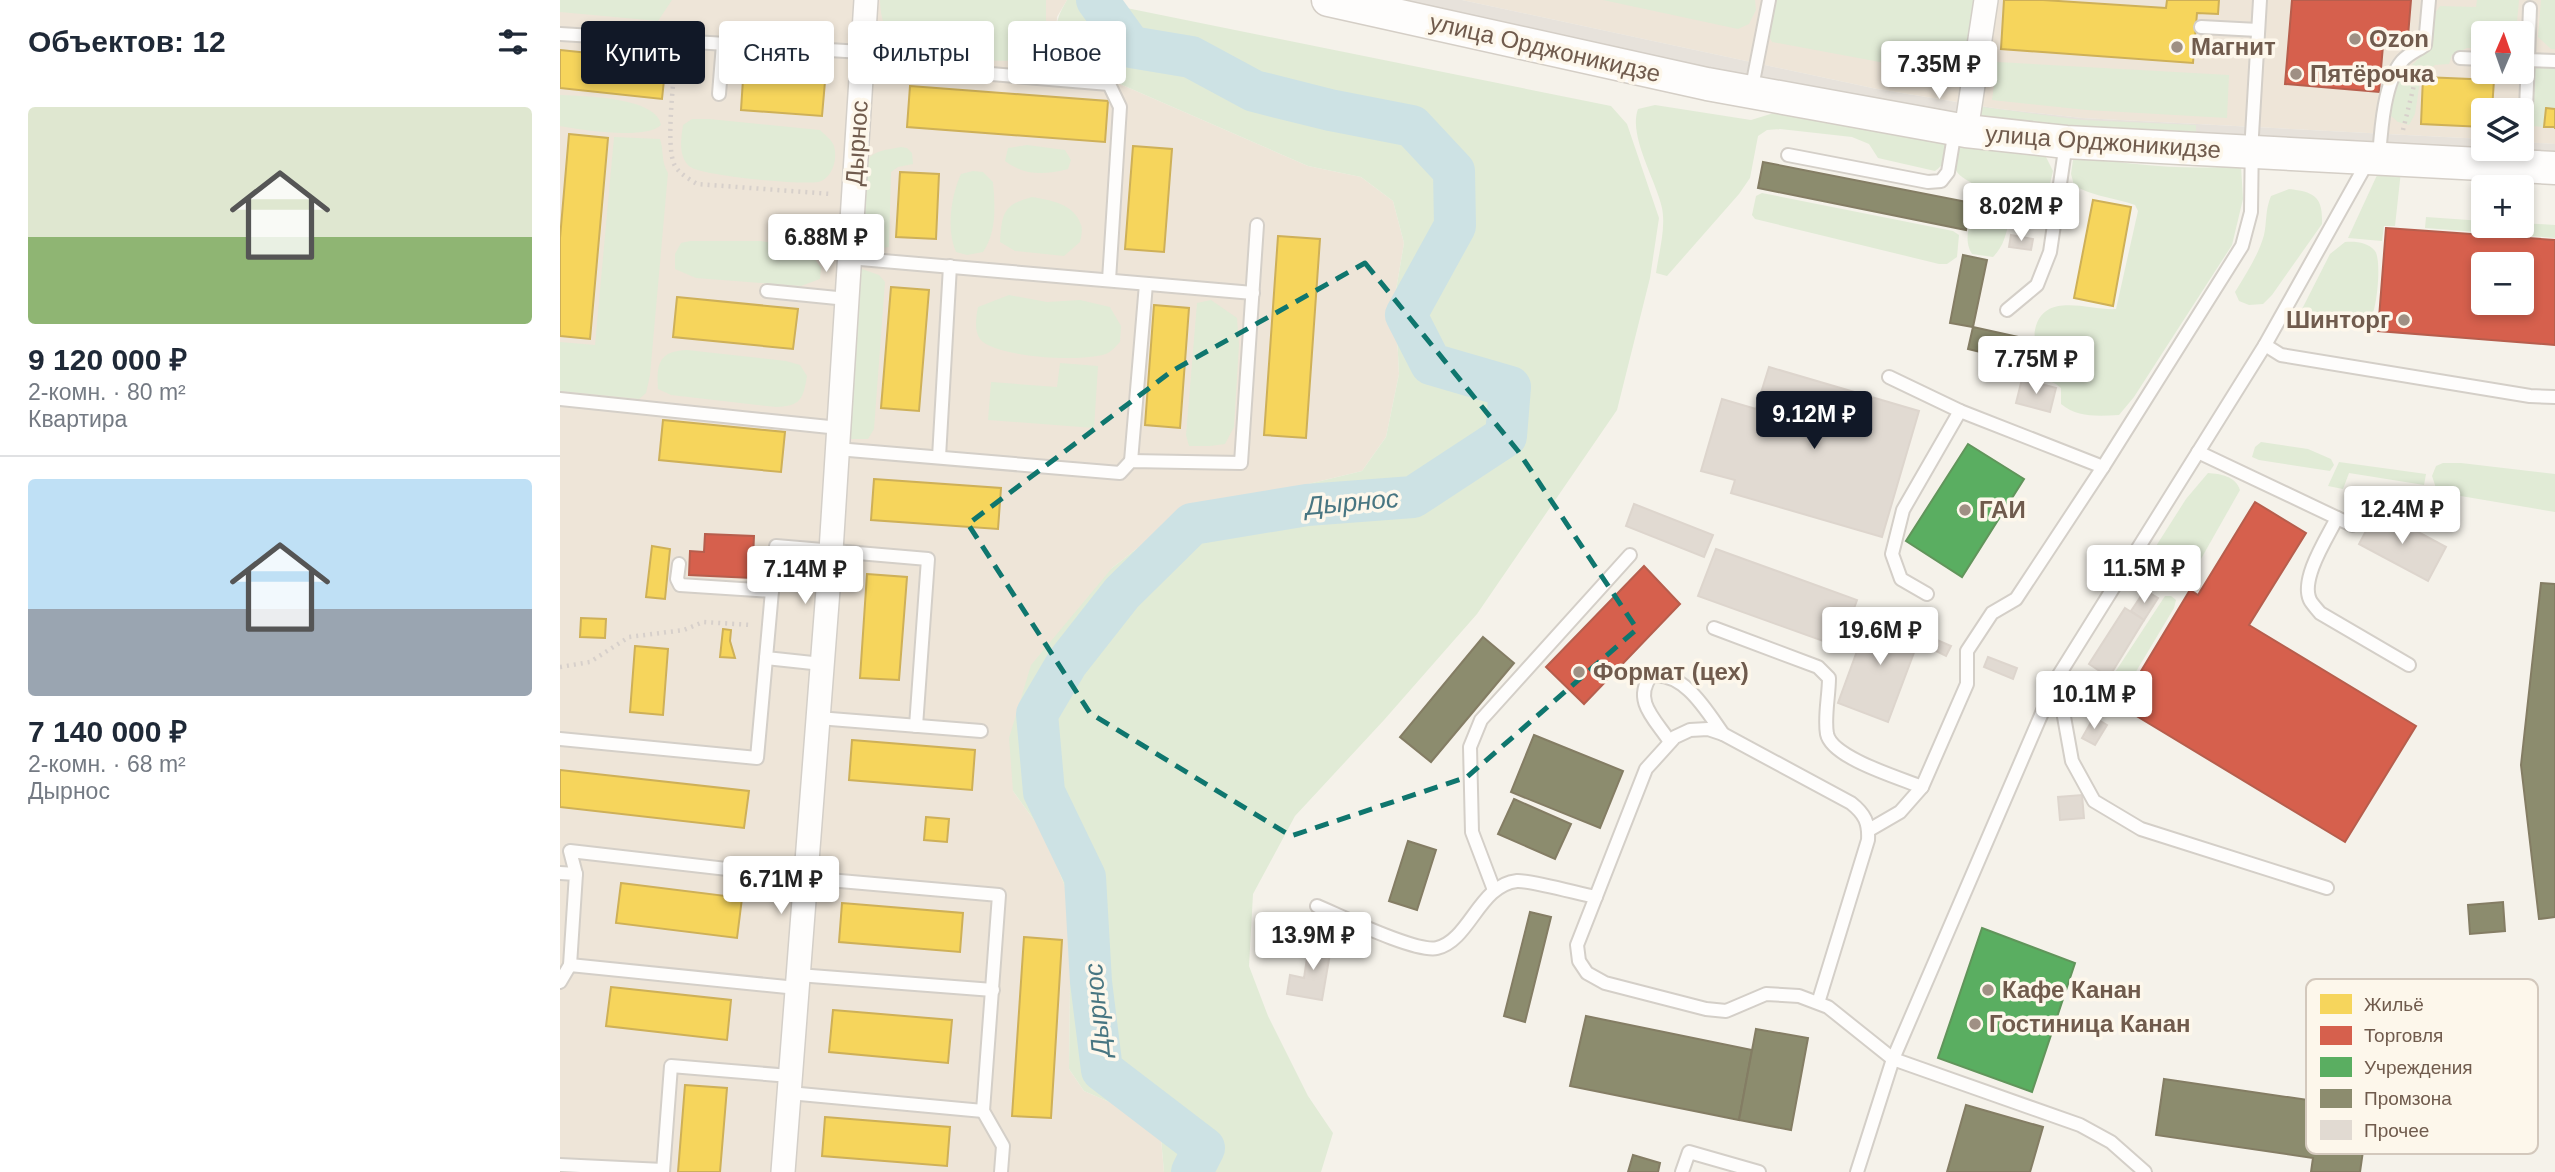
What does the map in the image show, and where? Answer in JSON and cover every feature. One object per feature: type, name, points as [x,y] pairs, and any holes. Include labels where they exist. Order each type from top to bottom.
[{"type":"main road","name":"улица Орджоникидзе","points":[[1328,0],[1751,93],[1961,130],[2066,142],[2555,169]]},
{"type":"street","name":"Дырнос","points":[[864,21],[866,0]]},
{"type":"street","points":[[1961,130],[1986,0]]},
{"type":"street","name":"Дырнос","points":[[783,1172],[831,551],[860,84]]},
{"type":"lane","points":[[1751,93],[1769,0]]},
{"type":"lane","points":[[1869,830],[1900,812],[1922,787],[1967,684],[1967,652],[1992,613],[2016,599],[2242,246],[2251,212],[2260,0]]},
{"type":"lane","points":[[1857,1172],[1893,1059],[2057,678],[2265,345],[2374,158],[2392,76],[2403,60],[2425,44],[2429,0]]},
{"type":"lane","points":[[2529,21],[2530,8]]},
{"type":"lane","points":[[2201,27],[2259,30]]},
{"type":"lane","points":[[560,34],[581,35]]},
{"type":"lane","points":[[2460,58],[2471,58]]},
{"type":"lane","points":[[2534,60],[2555,61]]},
{"type":"lane","points":[[994,74],[1109,84],[1120,107],[1109,280]]},
{"type":"lane","points":[[719,94],[720,84]]},
{"type":"lane","points":[[1788,155],[1928,182],[1941,181],[1948,173],[1961,130]]},
{"type":"lane","points":[[2007,310],[2037,285],[2050,252],[2066,142]]},
{"type":"lane","points":[[1131,461],[1241,463],[1257,225]]},
{"type":"lane","points":[[849,258],[1252,293]]},
{"type":"lane","points":[[939,457],[950,266]]},
{"type":"lane","points":[[560,399],[838,438],[939,457],[1119,472],[1131,461],[1146,284]]},
{"type":"lane","points":[[767,291],[847,299]]},
{"type":"lane","points":[[2265,345],[2281,355],[2530,396],[2555,397]]},
{"type":"lane","points":[[1889,377],[1960,411],[2103,467]]},
{"type":"lane","points":[[1927,594],[1901,579],[1892,554],[1903,510],[1960,411]]},
{"type":"lane","points":[[2198,452],[2352,525]]},
{"type":"lane","points":[[2337,518],[2309,575],[2306,586],[2310,601],[2320,612],[2409,665]]},
{"type":"lane","points":[[560,739],[757,758],[776,546],[928,559],[916,726]]},
{"type":"lane","points":[[1494,890],[1472,832],[1470,747],[1481,720],[1630,555]]},
{"type":"lane","points":[[678,564],[677,579],[680,586],[772,591]]},
{"type":"lane","points":[[1714,628],[1818,667],[1829,678],[1827,735],[1833,746],[1844,755],[1922,787]]},
{"type":"lane","points":[[766,658],[822,664]]},
{"type":"lane","points":[[1670,742],[1643,702],[1643,687],[1651,676],[1665,674],[1685,686],[1723,734]]},
{"type":"lane","points":[[2057,678],[2072,761],[2094,801],[2141,829],[2327,888]]},
{"type":"lane","points":[[818,718],[981,731]]},
{"type":"lane","points":[[1818,1003],[1868,840],[1867,820],[1851,803],[1723,734],[1708,729],[1690,730],[1670,742],[1646,769],[1577,945],[1579,961],[1587,974],[1605,983],[1706,1009],[1726,1011],[1766,995],[1799,996],[1828,1007],[1893,1059],[2080,1125],[2112,1142],[2145,1172]]},
{"type":"lane","points":[[560,982],[570,965],[576,874],[570,851],[806,878],[999,895],[983,1111],[1003,1146],[1001,1172]]},
{"type":"lane","points":[[560,873],[576,874]]},
{"type":"lane","points":[[1317,906],[1418,947],[1438,948],[1455,937],[1494,890],[1518,881],[1596,897]]},
{"type":"lane","points":[[570,965],[797,981],[993,990]]},
{"type":"lane","points":[[560,1165],[663,1171],[671,1066],[983,1111]]},
{"type":"lane","points":[[1682,1172],[1689,1152],[1759,1172]]},
{"type":"path","points":[[2403,130],[2418,69]]},
{"type":"path","points":[[674,84],[670,149],[675,165],[696,184],[853,196]]},
{"type":"path","points":[[560,667],[590,662],[629,636],[684,630],[703,622],[769,626]]},
{"type":"highlighted area","points":[[1365,263],[1518,451],[1637,629],[1467,777],[1291,836],[1090,713],[968,524],[1172,371]]},
{"type":"shaded area","points":[[560,0],[1067,0],[1057,21],[1008,21],[1008,84],[1120,84],[1308,166],[1361,177],[1393,201],[1404,243],[1395,296],[1399,374],[1386,437],[1362,471],[1180,515],[1112,568],[1013,791],[1045,835],[1071,902],[1069,1069],[1084,1091],[1130,1111],[1161,1139],[1164,1172],[560,1172]]},
{"type":"shaded area","points":[[1393,0],[1462,0],[1877,89],[2000,109],[2082,118],[2471,138],[2471,150],[2252,139],[1968,117],[1710,70]]},
{"type":"shaded area","points":[[1462,0],[2555,0],[2555,144],[2534,143],[2534,98],[2471,98],[2471,138],[2082,118],[2000,109],[1877,89]]},
{"type":"shaded area","points":[[2534,143],[2555,144],[2555,154],[2534,153]]},
{"type":"green space","points":[[560,0],[672,0],[658,21],[560,12]]},
{"type":"green space","points":[[880,0],[1046,0],[1046,21],[1008,21],[1008,61],[994,60],[994,21],[883,21]]},
{"type":"green space","points":[[1067,0],[1087,0],[1611,106],[1627,124],[1659,218],[1650,278],[1617,410],[1477,614],[1295,816],[1253,894],[1249,966],[1268,1016],[1308,1096],[1333,1133],[1321,1172],[1164,1172],[1161,1138],[1130,1111],[1084,1091],[1069,1069],[1071,902],[1045,835],[1013,791],[1009,738],[1031,665],[1112,568],[1180,515],[1362,471],[1386,437],[1399,374],[1395,296],[1404,243],[1393,201],[1361,177],[1308,166],[1120,84],[1126,84],[1126,21],[1058,21]]},
{"type":"green space","points":[[1603,0],[1755,0],[1756,10],[1749,24],[1738,29]]},
{"type":"green space","points":[[1774,0],[1980,0],[1969,74],[1960,77],[1772,42],[1768,35]]},
{"type":"green space","points":[[2477,0],[2519,0],[2517,21],[2471,21],[2471,48],[2452,55],[2449,64],[2435,65],[2421,75],[2415,114],[2409,125],[2398,122],[2391,116],[2392,101],[2400,77],[2427,50],[2431,19],[2440,6],[2476,7]]},
{"type":"green space","points":[[2541,0],[2555,0],[2555,49],[2551,49],[2538,37]]},
{"type":"green space","points":[[1997,62],[2229,75],[2227,118],[2087,110],[1992,100]]},
{"type":"green space","points":[[2555,64],[2555,109],[2546,108],[2544,127],[2534,126],[2534,98],[2529,98],[2532,84],[2534,84],[2534,69]]},
{"type":"green space","points":[[560,95],[633,103],[656,116],[661,125],[653,130],[628,133],[560,126]]},
{"type":"green space","points":[[1655,105],[1751,120],[1777,112],[1946,141],[1945,154],[1943,162],[1935,171],[1878,158],[1869,144],[1852,137],[1767,130],[1758,136],[1750,178],[1667,276],[1656,273],[1663,232],[1662,208],[1640,145],[1636,120],[1638,109]]},
{"type":"green space","points":[[1982,107],[2082,120],[2196,125],[2196,140],[1980,121]]},
{"type":"green space","points":[[692,119],[820,130],[834,146],[833,168],[823,180],[808,183],[751,179],[697,170],[686,162],[681,147],[683,125]]},
{"type":"green space","points":[[614,137],[660,139],[668,173],[650,375],[646,393],[639,399],[560,391],[560,342],[595,345]]},
{"type":"green space","points":[[1960,144],[2045,155],[2053,171],[2043,213],[2028,212],[2012,218],[2000,248],[1993,257],[1972,254],[1968,246],[1976,194],[1975,185],[1956,170],[1955,160]]},
{"type":"green space","points":[[1027,145],[1065,150],[1071,160],[1068,169],[1035,173],[1005,161],[1008,148]]},
{"type":"green space","points":[[901,147],[912,153],[913,164],[898,167],[891,172],[889,247],[868,250],[862,245],[866,161],[877,153]]},
{"type":"green space","points":[[2081,156],[2161,166],[2241,166],[2243,199],[2232,245],[2134,397],[2119,415],[2074,412],[2061,404],[2061,388],[2032,374],[2035,330],[2047,310],[2069,305],[2116,309],[2138,211],[2135,205],[2074,185],[2071,174],[2073,160]]},
{"type":"green space","points":[[2401,171],[2395,226],[2384,226],[2382,241],[2348,238],[2378,173]]},
{"type":"green space","points":[[983,172],[993,182],[994,218],[991,236],[983,252],[967,255],[956,252],[951,233],[951,213],[961,174]]},
{"type":"green space","points":[[2289,189],[2311,194],[2319,201],[2322,224],[2272,295],[2263,304],[2249,305],[2239,301],[2235,292],[2261,243],[2271,196]]},
{"type":"green space","points":[[1762,193],[1953,231],[1959,235],[1957,257],[1947,264],[1939,264],[1755,219],[1752,215],[1756,196]]},
{"type":"green space","points":[[1032,197],[1061,204],[1078,218],[1082,229],[1080,242],[1064,256],[1015,251],[1000,242],[1006,212],[1015,203]]},
{"type":"green space","points":[[2426,217],[2471,220],[2471,232],[2425,228]]},
{"type":"green space","points":[[2534,224],[2555,225],[2555,238],[2534,236]]},
{"type":"green space","points":[[761,241],[807,248],[821,268],[820,279],[801,286],[696,278],[675,269],[675,254],[681,243]]},
{"type":"green space","points":[[2345,242],[2365,244],[2375,251],[2377,256],[2378,287],[2372,316],[2364,324],[2347,326],[2327,326],[2304,321],[2301,311],[2330,254]]},
{"type":"green space","points":[[859,268],[879,275],[885,282],[874,429],[868,439],[847,439]]},
{"type":"green space","points":[[1009,295],[1047,302],[1080,300],[1110,307],[1121,326],[1120,342],[1108,353],[1081,358],[1042,357],[1003,351],[980,339],[976,319],[978,307]]},
{"type":"green space","points":[[1211,300],[1237,318],[1239,345],[1234,427],[1225,444],[1189,446],[1186,435],[1197,303]]},
{"type":"green space","points":[[687,350],[786,361],[800,365],[807,376],[802,396],[796,403],[776,407],[671,395],[658,389],[661,360],[670,353]]},
{"type":"green space","points":[[1060,363],[1098,366],[1094,428],[988,420],[991,382],[1057,387]]},
{"type":"green space","points":[[2261,442],[2308,449],[2331,459],[2334,465],[2330,471],[2259,460],[2252,457],[2255,447]]},
{"type":"green space","points":[[2339,462],[2426,474],[2424,485],[2349,473],[2343,489],[2328,486]]},
{"type":"green space","points":[[2443,463],[2555,474],[2555,512],[2443,493],[2436,488],[2432,476],[2436,466]]},
{"type":"green space","points":[[2208,473],[2231,479],[2240,490],[2189,580],[2171,591],[2155,587],[2143,577],[2144,565],[2186,499]]},
{"type":"green space","points":[[2165,596],[2176,600],[2174,608],[2122,695],[2116,697],[2107,691],[2108,683]]},
{"type":"building: Жильё","points":[[2004,0],[2166,8],[2167,0],[2219,0],[2218,14],[2197,13],[2193,63],[2001,49]]},
{"type":"building: Жильё","points":[[560,50],[581,52],[581,84],[664,84],[662,99],[560,88]]},
{"type":"building: Жильё","points":[[2423,77],[2471,79],[2471,84],[2494,84],[2493,98],[2471,98],[2471,126],[2421,124]]},
{"type":"building: Жильё","points":[[743,84],[825,84],[822,116],[741,110]]},
{"type":"building: Жильё","points":[[910,86],[1108,101],[1105,142],[907,127]]},
{"type":"building: Жильё","points":[[2546,108],[2555,109],[2555,127],[2544,127]]},
{"type":"building: Жильё","points":[[569,134],[608,138],[590,339],[560,336],[560,238]]},
{"type":"building: Жильё","points":[[1133,146],[1172,149],[1164,252],[1125,249]]},
{"type":"building: Жильё","points":[[900,172],[939,174],[936,239],[896,237]]},
{"type":"building: Жильё","points":[[2093,200],[2131,207],[2113,306],[2074,298]]},
{"type":"building: Жильё","points":[[1278,236],[1320,239],[1306,438],[1264,435]]},
{"type":"building: Жильё","points":[[891,287],[929,290],[919,411],[881,408]]},
{"type":"building: Жильё","points":[[677,297],[798,309],[793,349],[673,337]]},
{"type":"building: Жильё","points":[[1154,305],[1189,308],[1180,428],[1145,425]]},
{"type":"building: Жильё","points":[[663,420],[785,432],[781,472],[659,460]]},
{"type":"building: Жильё","points":[[874,479],[1001,488],[998,529],[871,520]]},
{"type":"building: Жильё","points":[[652,546],[670,549],[665,599],[646,597]]},
{"type":"building: Жильё","points":[[867,574],[907,577],[899,680],[860,678]]},
{"type":"building: Жильё","points":[[581,618],[606,619],[605,638],[580,637]]},
{"type":"building: Жильё","points":[[723,629],[731,630],[730,641],[735,658],[720,657]]},
{"type":"building: Жильё","points":[[635,646],[668,649],[663,715],[630,712]]},
{"type":"building: Жильё","points":[[852,740],[975,750],[972,790],[849,780]]},
{"type":"building: Жильё","points":[[560,770],[749,791],[744,828],[560,807]]},
{"type":"building: Жильё","points":[[926,817],[949,819],[947,842],[924,840]]},
{"type":"building: Жильё","points":[[621,883],[742,898],[737,938],[616,923]]},
{"type":"building: Жильё","points":[[842,903],[963,913],[960,952],[839,942]]},
{"type":"building: Жильё","points":[[1024,937],[1062,940],[1051,1118],[1012,1116]]},
{"type":"building: Жильё","points":[[611,987],[731,1000],[727,1040],[606,1026]]},
{"type":"building: Жильё","points":[[833,1010],[952,1020],[948,1063],[829,1052]]},
{"type":"building: Жильё","points":[[685,1085],[727,1088],[720,1172],[678,1172]]},
{"type":"building: Жильё","points":[[825,1117],[950,1127],[947,1166],[822,1156]]},
{"type":"building: Торговля","points":[[2292,0],[2411,0],[2408,36],[2384,34],[2379,92],[2285,84]]},
{"type":"building: Торговля","points":[[2386,228],[2471,234],[2471,238],[2555,240],[2555,345],[2378,331]]},
{"type":"building: Торговля","points":[[2255,502],[2306,533],[2249,625],[2416,726],[2345,842],[2120,706],[2190,590],[2198,595]]},
{"type":"building: Торговля","points":[[705,534],[754,536],[752,578],[689,575],[690,551],[704,552]]},
{"type":"building: Торговля","points":[[1644,566],[1680,604],[1584,704],[1546,667]]},
{"type":"building: Учреждения","name":"ГАИ","points":[[1968,444],[2024,479],[1962,577],[1906,541]]},
{"type":"building: Учреждения","points":[[1982,928],[2075,963],[2032,1092],[1938,1058]]},
{"type":"building: Промзона","points":[[1763,162],[1972,203],[1966,230],[1758,188]]},
{"type":"building: Промзона","points":[[1963,255],[1987,260],[1973,327],[1950,323]]},
{"type":"building: Промзона","points":[[1973,327],[2032,340],[2026,363],[1968,349]]},
{"type":"building: Промзона","points":[[2541,583],[2555,584],[2555,917],[2539,919],[2521,765]]},
{"type":"building: Промзона","points":[[1483,637],[1514,663],[1431,762],[1400,737]]},
{"type":"building: Промзона","points":[[1534,735],[1623,771],[1600,828],[1511,792]]},
{"type":"building: Промзона","points":[[1514,799],[1571,824],[1555,859],[1498,834]]},
{"type":"building: Промзона","points":[[1408,841],[1436,850],[1417,910],[1389,901]]},
{"type":"building: Промзона","points":[[2503,902],[2505,931],[2470,934],[2468,905]]},
{"type":"building: Промзона","points":[[1530,912],[1551,917],[1525,1022],[1504,1016]]},
{"type":"building: Промзона","points":[[1586,1016],[1752,1050],[1739,1120],[1570,1086]]},
{"type":"building: Промзона","points":[[1756,1029],[1808,1038],[1791,1130],[1739,1120]]},
{"type":"building: Промзона","points":[[2164,1079],[2306,1100],[2306,1154],[2363,1154],[2360,1172],[2311,1172],[2313,1158],[2156,1135]]},
{"type":"building: Промзона","points":[[1966,1105],[2043,1127],[2030,1172],[1947,1172]]},
{"type":"building: Промзона","points":[[1633,1155],[1660,1163],[1658,1172],[1628,1172]]},
{"type":"building: Прочее","points":[[2011,235],[2033,239],[2031,250],[2009,247]]},
{"type":"building: Прочее","points":[[1769,367],[1919,411],[1882,537],[1731,493],[1735,480],[1701,471],[1722,399],[1756,409]]},
{"type":"building: Прочее","points":[[2022,379],[2056,388],[2050,412],[2016,403]]},
{"type":"building: Прочее","points":[[1634,504],[1713,535],[1704,557],[1626,526]]},
{"type":"building: Прочее","points":[[2377,510],[2446,547],[2428,581],[2359,544]]},
{"type":"building: Прочее","points":[[1716,549],[1857,600],[1840,647],[1698,596]]},
{"type":"building: Прочее","points":[[2145,590],[2158,598],[2144,620],[2131,611]]},
{"type":"building: Прочее","points":[[2125,608],[2144,620],[2109,677],[2089,664]]},
{"type":"building: Прочее","points":[[1871,613],[1922,631],[1888,722],[1838,703]]},
{"type":"building: Прочее","points":[[1930,637],[1951,646],[1946,656],[1926,646]]},
{"type":"building: Прочее","points":[[1988,657],[2017,668],[2013,679],[1984,667]]},
{"type":"building: Прочее","points":[[2094,717],[2107,725],[2095,745],[2082,738]]},
{"type":"building: Прочее","points":[[2082,795],[2084,818],[2060,820],[2058,797]]},
{"type":"building: Прочее","points":[[1310,938],[1332,942],[1322,1000],[1287,994],[1290,975],[1304,978]]},
{"type":"waterway","name":"Дырнос","points":[[1097,0],[1131,47],[1191,57],[1254,91],[1330,110],[1412,126],[1454,171],[1455,226],[1406,315],[1431,364],[1510,387],[1506,436],[1413,497],[1307,505],[1192,524],[1122,593],[1067,663],[1037,714],[1044,792],[1085,877],[1091,982],[1102,1070],[1204,1148],[1192,1172]]},
{"type":"place","name":"Ozon","points":[[2355,39]]},
{"type":"place","name":"Магнит","points":[[2177,47]]},
{"type":"place","name":"Пятёрочка","points":[[2296,74]]},
{"type":"place","name":"Шинторг","points":[[2404,320]]},
{"type":"place","name":"ГАИ","points":[[1965,510]]},
{"type":"place","name":"Формат (цех)","points":[[1579,672]]},
{"type":"place","name":"Кафе Канан","points":[[1988,990]]},
{"type":"place","name":"Гостиница Канан","points":[[1975,1024]]}]
